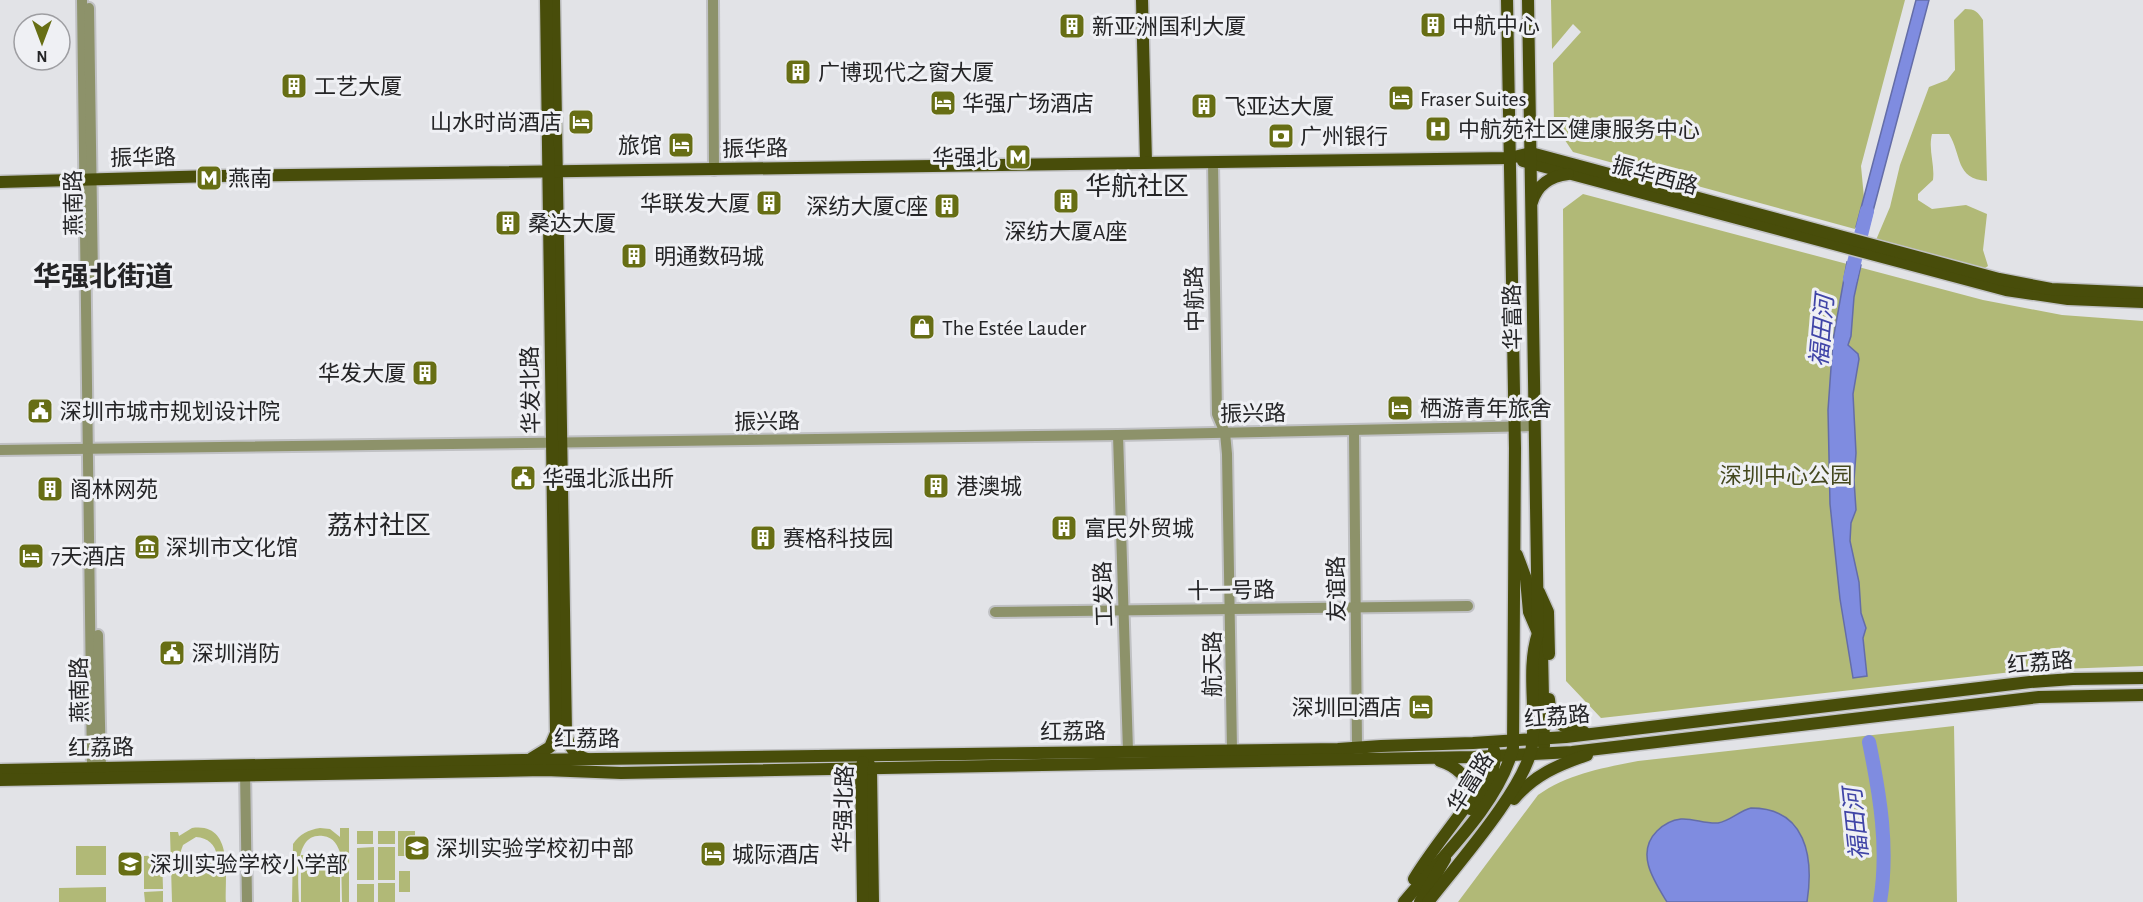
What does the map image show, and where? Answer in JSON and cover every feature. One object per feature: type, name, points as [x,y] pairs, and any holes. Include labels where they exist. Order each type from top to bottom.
[{"type":"main road","name":"华发北路","points":[[546,0],[566,732],[574,752],[588,760]]},
{"type":"main road","name":"华发北路","points":[[552,172],[554,0]]},
{"type":"main road","points":[[1142,0],[1146,162]]},
{"type":"main road","name":"华富路","points":[[1403,902],[1448,852],[1497,786],[1511,755],[1514,740],[1515,426],[1507,0]]},
{"type":"main road","name":"华富路","points":[[1428,902],[1496,813],[1518,780],[1537,739],[1532,661],[1538,633],[1528,0]]},
{"type":"main road","name":"振华路","points":[[0,182],[1510,158]]},
{"type":"main road","name":"振华西路","points":[[1510,158],[1531,158],[1837,241]]},
{"type":"main road","name":"振华西路","points":[[1531,158],[1572,174],[1883,253],[2026,294],[2089,301],[2143,302]]},
{"type":"main road","points":[[1531,204],[1534,194],[1545,182],[1561,175],[1572,174]]},
{"type":"main road","name":"振华西路","points":[[1883,253],[2035,287],[2089,292],[2143,293]]},
{"type":"main road","name":"华发北路","points":[[523,760],[536,757],[546,751],[553,743],[556,733],[557,443]]},
{"type":"main road","name":"华富路","points":[[1515,548],[1526,579],[1527,604],[1531,619],[1538,633]]},
{"type":"main road","points":[[1537,589],[1548,612],[1550,712],[1557,722],[1564,726],[1591,734]]},
{"type":"main road","name":"红荔路","points":[[245,770],[523,760],[1232,750],[1491,742],[1591,734],[2038,682],[2143,678]]},
{"type":"main road","name":"红荔路","points":[[0,770],[97,772],[545,770],[606,773],[866,770],[1495,756],[1609,748],[2018,699],[2143,694]]},
{"type":"main road","name":"华富路","points":[[1537,739],[1547,754]]},
{"type":"main road","name":"华富路","points":[[1419,902],[1437,875],[1457,828],[1490,779],[1495,765],[1491,742]]},
{"type":"main road","points":[[1496,813],[1544,772],[1609,748]]},
{"type":"main road","name":"华强北路","points":[[865,755],[873,902]]},
{"type":"main road","points":[[1403,902],[1415,877],[1462,811],[1470,795],[1462,774],[1454,767],[1433,758]]},
{"type":"main road","name":"华强北路","points":[[863,902],[866,770]]},
{"type":"main road","name":"红荔路","points":[[0,780],[97,772]]},
{"type":"street","name":"燕南路","points":[[82,0],[88,179]]},
{"type":"street","name":"燕南路","points":[[89,0],[88,179],[97,772]]},
{"type":"street","points":[[713,0],[714,170]]},
{"type":"street","name":"中航路","points":[[1213,162],[1218,414],[1225,433]]},
{"type":"street","name":"振兴路","points":[[0,450],[1118,435],[1535,426]]},
{"type":"street","name":"友谊路","points":[[1354,431],[1358,747]]},
{"type":"street","name":"航天路","points":[[1225,433],[1231,609],[1232,750]]},
{"type":"street","name":"工发路","points":[[1118,435],[1128,751]]},
{"type":"street","name":"十一号路","points":[[995,612],[1468,606]]},
{"type":"street","points":[[245,770],[248,902]]},
{"type":"green space","points":[[1551,0],[1905,0],[1861,166],[1864,198],[1855,229],[1573,152],[1554,124],[1553,63],[1581,32],[1573,24],[1552,49]]},
{"type":"green space","points":[[1965,9],[1976,12],[1983,20],[1987,181],[1969,176],[1964,171],[1949,134],[1932,134],[1933,180],[1918,194],[1918,200],[1932,209],[1966,205],[1987,214],[1983,250],[1988,266],[1982,270],[1876,240],[1890,207],[1900,165],[1929,87],[1947,80],[1955,70],[1954,20]]},
{"type":"green space","name":"深圳中心公园","points":[[1583,194],[1983,300],[2062,315],[2143,321],[2143,666],[2030,670],[1601,718],[1566,681],[1563,209]]},
{"type":"green space","points":[[1954,726],[1957,902],[1458,902],[1538,795],[1573,777],[1638,761]]},
{"type":"green space","points":[[192,828],[205,828],[215,833],[221,842],[226,865],[226,902],[172,902],[170,832],[178,832],[179,836]],"holes":[[[196,837],[213,845],[217,856],[179,856],[183,845]]]},
{"type":"green space","points":[[320,828],[330,829],[340,837],[340,828],[349,828],[349,902],[342,902],[340,852],[333,840],[323,836],[313,837],[306,842],[302,850],[298,872],[299,902],[292,902],[293,844],[305,833]]},
{"type":"green space","points":[[357,831],[373,831],[373,844],[357,844]]},
{"type":"green space","points":[[378,831],[395,831],[395,844],[378,844]]},
{"type":"green space","points":[[398,831],[415,831],[415,837],[419,838],[419,853],[413,854],[412,844],[409,844],[409,856],[398,856]]},
{"type":"green space","points":[[76,846],[106,846],[106,875],[76,875]]},
{"type":"green space","points":[[374,847],[374,880],[357,880],[357,848]]},
{"type":"green space","points":[[378,847],[395,847],[395,880],[378,880]]},
{"type":"green space","points":[[162,855],[163,889],[144,889],[144,856]]},
{"type":"green space","points":[[301,855],[340,855],[340,902],[301,902]]},
{"type":"green space","points":[[399,871],[410,871],[410,892],[399,892]]},
{"type":"green space","points":[[378,883],[395,883],[395,902],[378,902]]},
{"type":"green space","points":[[357,884],[374,884],[374,902],[357,902]]},
{"type":"green space","points":[[106,887],[106,902],[59,902],[59,888]]},
{"type":"green space","points":[[163,891],[163,902],[145,902],[144,892]]},
{"type":"water","points":[[1916,0],[1929,0],[1868,230],[1856,227]]},
{"type":"water","points":[[1847,262],[1861,265],[1848,345],[1858,354],[1859,359],[1853,394],[1856,510],[1851,523],[1850,541],[1859,582],[1861,613],[1866,628],[1863,638],[1867,676],[1853,678],[1840,599],[1830,504],[1828,410],[1833,340]]},
{"type":"water","points":[[1751,808],[1769,810],[1784,816],[1795,826],[1807,852],[1809,885],[1807,902],[1667,902],[1652,876],[1647,858],[1647,848],[1657,831],[1674,820],[1681,819],[1718,823]]},
{"type":"waterway","name":"福田河","points":[[1850,279],[1867,211]]},
{"type":"waterway","name":"福田河","points":[[1869,742],[1882,822],[1884,862],[1880,902]]},
{"type":"place","name":"中航中心","points":[[1433,25]]},
{"type":"place","name":"新亚洲国利大厦","points":[[1072,26]]},
{"type":"place","name":"广博现代之窗大厦","points":[[798,72]]},
{"type":"place","name":"工艺大厦","points":[[294,86]]},
{"type":"place","name":"Fraser Suites","points":[[1401,98]]},
{"type":"place","name":"华强广场酒店","points":[[943,103]]},
{"type":"place","name":"飞亚达大厦","points":[[1204,106]]},
{"type":"place","name":"山水时尚酒店","points":[[581,122]]},
{"type":"place","name":"中航苑社区健康服务中心","points":[[1438,129]]},
{"type":"place","name":"广州银行","points":[[1281,136]]},
{"type":"place","name":"旅馆","points":[[681,145]]},
{"type":"place","name":"华强北","points":[[1018,157]]},
{"type":"place","name":"燕南","points":[[209,178]]},
{"type":"place","name":"深纺大厦A座","points":[[1066,201]]},
{"type":"place","name":"华联发大厦","points":[[769,203]]},
{"type":"place","name":"深纺大厦C座","points":[[947,206]]},
{"type":"place","name":"桑达大厦","points":[[508,223]]},
{"type":"place","name":"明通数码城","points":[[634,256]]},
{"type":"place","name":"The Estée Lauder","points":[[922,327]]},
{"type":"place","name":"华发大厦","points":[[425,373]]},
{"type":"place","name":"栖游青年旅舍","points":[[1400,408]]},
{"type":"place","name":"深圳市城市规划设计院","points":[[40,411]]},
{"type":"place","name":"华强北派出所","points":[[523,478]]},
{"type":"place","name":"港澳城","points":[[936,486]]},
{"type":"place","name":"阁林网苑","points":[[50,489]]},
{"type":"place","name":"富民外贸城","points":[[1064,528]]},
{"type":"place","name":"赛格科技园","points":[[763,538]]},
{"type":"place","name":"深圳市文化馆","points":[[147,547]]},
{"type":"place","name":"7天酒店","points":[[31,556]]},
{"type":"place","name":"深圳消防","points":[[172,653]]},
{"type":"place","name":"深圳回酒店","points":[[1421,707]]},
{"type":"place","name":"深圳实验学校初中部","points":[[417,848]]},
{"type":"place","name":"城际酒店","points":[[713,854]]},
{"type":"place","name":"深圳实验学校小学部","points":[[130,864]]},
{"type":"district","name":"华航社区","points":[[1137,186]]},
{"type":"district","name":"华强北街道","points":[[103,276]]},
{"type":"district","name":"荔村社区","points":[[379,525]]}]
